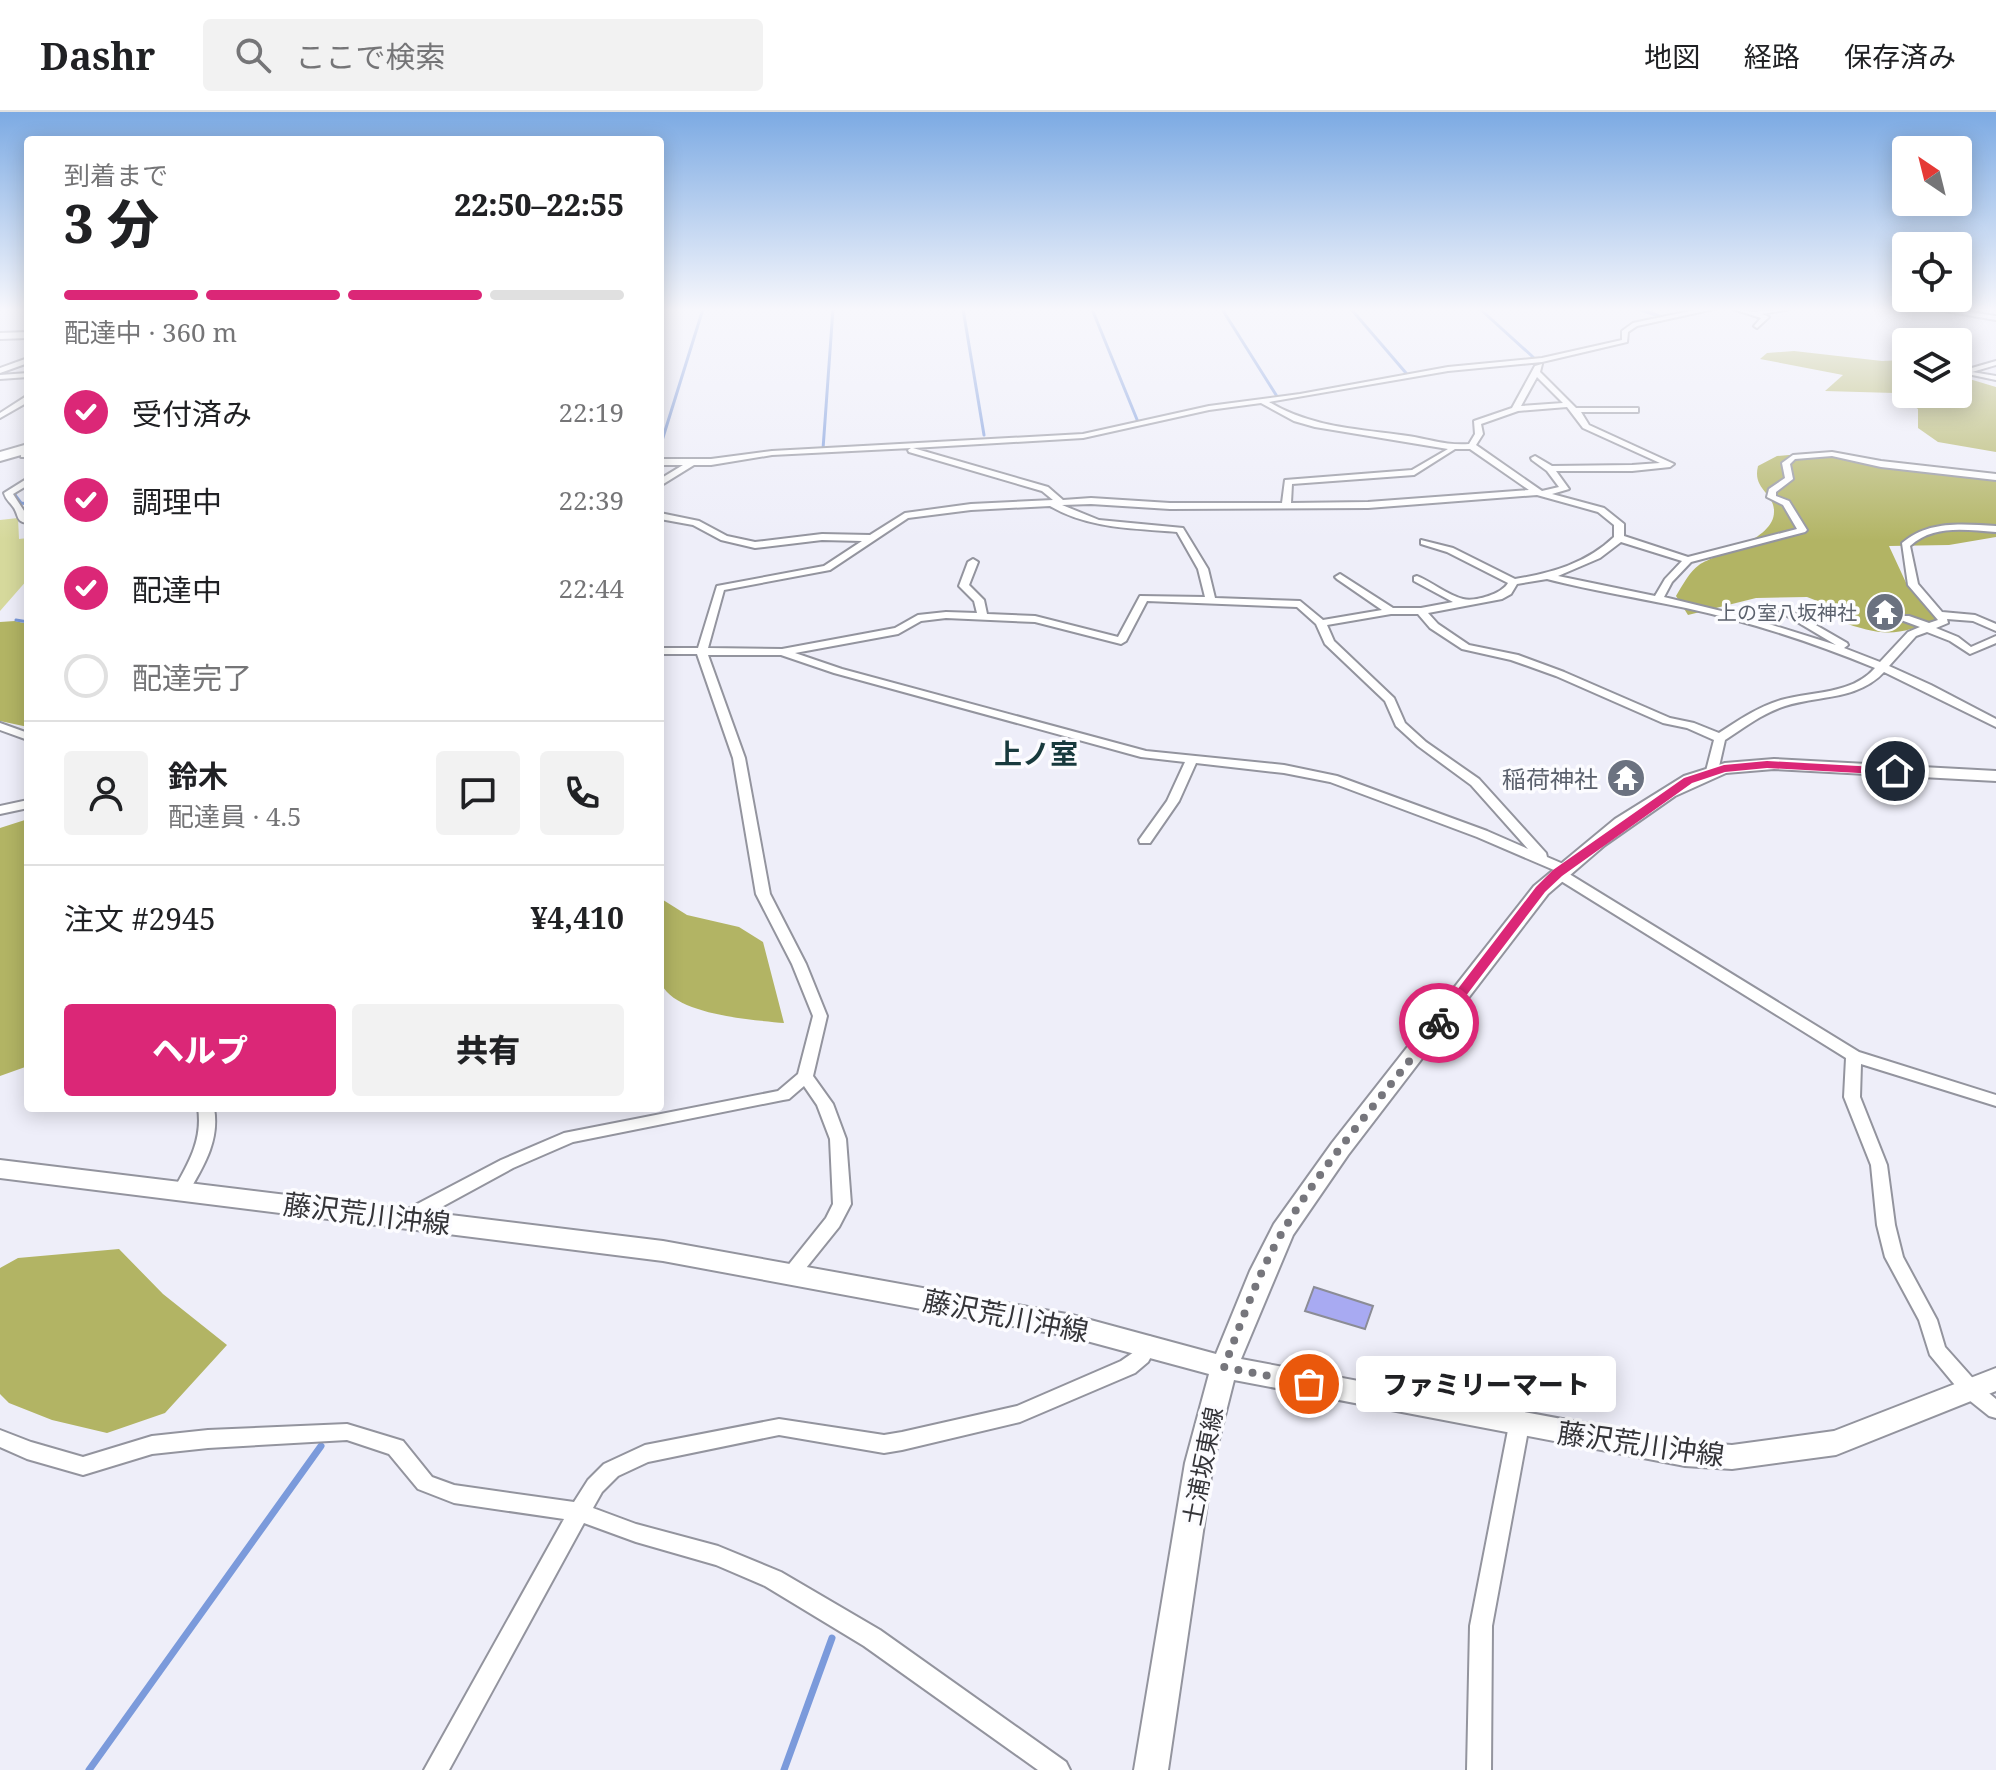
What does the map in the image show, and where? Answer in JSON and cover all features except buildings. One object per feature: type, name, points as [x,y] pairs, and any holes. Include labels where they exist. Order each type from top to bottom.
[{"type":"main road","points":[[0,454],[24,450]]},
{"type":"main road","name":"土浦坂東線","points":[[1151,1770],[1199,1463],[1224,1367],[1263,1271],[1283,1231],[1340,1149],[1525,910],[1554,867],[1688,781],[1712,771],[1767,765],[1996,776]]},
{"type":"main road","name":"藤沢荒川沖線","points":[[0,1169],[408,1217],[663,1251],[1072,1326],[1149,1344],[1224,1367],[1685,1454],[1732,1457],[1836,1443],[1984,1385]]},
{"type":"street","points":[[664,462],[740,460],[772,453],[1083,436],[1209,408],[1347,386]]},
{"type":"street","points":[[1516,409],[1528,386]]},
{"type":"street","points":[[1550,386],[1584,418],[1586,426],[1670,464],[1632,468],[1550,469]]},
{"type":"street","points":[[0,416],[24,401]]},
{"type":"street","points":[[1262,401],[1278,413],[1305,423],[1411,439],[1451,450]]},
{"type":"street","points":[[1472,446],[1479,434],[1477,423],[1516,409],[1571,407],[1635,410]]},
{"type":"street","points":[[1286,504],[1288,482],[1414,472],[1451,450],[1472,446],[1539,492],[1601,510],[1619,524],[1619,538],[1605,553],[1548,576],[1514,582],[1450,550],[1424,542]]},
{"type":"street","points":[[905,447],[1045,489],[1074,516],[1100,523],[1180,530],[1203,569],[1211,600]]},
{"type":"street","points":[[1659,598],[1668,581],[1688,560],[1802,530],[1786,503],[1771,497],[1772,491],[1789,479],[1786,463],[1793,457],[1832,454],[1996,477]]},
{"type":"street","points":[[408,1217],[541,1147],[570,1137],[783,1095],[805,1076],[820,1016],[799,964],[763,894],[739,758],[702,652],[720,588],[827,568],[905,516],[925,512],[1057,503],[1368,505],[1565,489],[1550,469],[1535,458]]},
{"type":"street","points":[[664,480],[691,463]]},
{"type":"street","points":[[23,507],[5,500],[8,493],[24,483]]},
{"type":"street","points":[[664,517],[705,526],[724,538],[755,545],[822,537],[872,538]]},
{"type":"street","points":[[1712,771],[1720,738],[1756,714],[1783,703],[1854,689],[1871,679],[1877,663],[1912,634],[1944,621],[1927,605],[1913,585],[1905,545],[1915,534],[1928,529],[1996,529]]},
{"type":"street","points":[[1619,538],[1688,560]]},
{"type":"street","points":[[973,562],[964,586],[979,600],[982,615]]},
{"type":"street","points":[[1548,576],[1726,615],[1877,663]]},
{"type":"street","points":[[1340,577],[1391,611]]},
{"type":"street","points":[[1417,579],[1464,604]]},
{"type":"street","points":[[1321,623],[1391,611],[1421,611],[1498,597],[1508,592],[1514,582]]},
{"type":"street","points":[[664,651],[782,652],[898,631],[918,618],[982,615],[1035,619],[1121,641],[1144,598],[1300,604],[1321,623],[1329,642],[1390,700],[1400,724],[1475,782],[1554,867]]},
{"type":"street","points":[[1421,611],[1434,626],[1466,647],[1514,657],[1667,721],[1690,725],[1720,738]]},
{"type":"street","points":[[1784,611],[1996,724]]},
{"type":"street","points":[[1940,615],[1975,618],[1996,628]]},
{"type":"street","points":[[1905,618],[1954,639],[1970,651],[1996,639]]},
{"type":"street","points":[[782,652],[838,671],[1145,754],[1284,769],[1333,779],[1554,867],[1854,1056],[1996,1101]]},
{"type":"street","points":[[0,726],[24,735]]},
{"type":"street","points":[[1145,840],[1173,801],[1191,761]]},
{"type":"street","points":[[0,810],[24,805]]},
{"type":"street","points":[[1854,1056],[1852,1097],[1879,1165],[1886,1225],[1894,1257],[1928,1320],[1937,1350],[1984,1385],[1996,1410]]},
{"type":"street","points":[[792,1273],[825,1232],[842,1204],[838,1139],[825,1104],[805,1076]]},
{"type":"street","points":[[181,1191],[202,1153],[210,1122],[207,1112]]},
{"type":"street","points":[[436,1770],[579,1512],[595,1486],[611,1470],[645,1454],[779,1427],[884,1444],[1020,1414],[1128,1367],[1141,1357],[1149,1344]]},
{"type":"street","points":[[1479,1770],[1481,1626],[1519,1425]]},
{"type":"street","points":[[0,1438],[27,1450],[83,1466],[152,1445],[347,1432],[396,1447],[425,1483],[454,1494],[579,1512],[636,1533],[718,1556],[773,1579],[872,1638],[1058,1770]]},
{"type":"green space","points":[[1830,386],[1892,386],[1892,393],[1825,391]]},
{"type":"green space","points":[[1972,386],[1996,387],[1996,452],[1938,442],[1918,428],[1918,409],[1972,408]]},
{"type":"green space","points":[[1800,454],[1996,477],[1996,537],[1949,545],[1889,546],[1908,587],[1938,619],[1912,629],[1878,632],[1839,621],[1843,611],[1807,597],[1756,598],[1688,615],[1676,596],[1692,571],[1707,560],[1755,538],[1772,522],[1773,506],[1758,481],[1758,466],[1777,456]]},
{"type":"green space","points":[[18,518],[19,539],[24,538],[24,584],[0,611],[0,520]]},
{"type":"green space","points":[[0,622],[24,623],[24,726],[0,721]]},
{"type":"green space","points":[[24,820],[24,1067],[0,1076],[0,828]]},
{"type":"green space","points":[[664,901],[687,915],[739,927],[763,942],[784,1023],[717,1014],[683,1003],[664,988]]},
{"type":"green space","points":[[119,1249],[163,1294],[227,1345],[165,1413],[107,1433],[52,1420],[9,1403],[0,1394],[0,1268],[18,1258]]},
{"type":"waterway","points":[[664,434],[679,386]]},
{"type":"waterway","points":[[823,449],[827,386]]},
{"type":"waterway","points":[[976,386],[984,435]]},
{"type":"waterway","points":[[1123,386],[1138,422]]},
{"type":"waterway","points":[[1271,386],[1278,398]]},
{"type":"waterway","points":[[17,489],[15,495],[24,503]]},
{"type":"waterway","points":[[16,620],[24,621]]},
{"type":"waterway","points":[[89,1770],[321,1446]]},
{"type":"waterway","points":[[784,1770],[832,1638]]},
{"type":"way so far","points":[[1309,1384],[1224,1367],[1263,1271],[1283,1231],[1340,1149],[1439,1023]]},
{"type":"place","name":"上の室八坂神社","points":[[1885,612]]},
{"type":"place","name":"稲荷神社","points":[[1626,778]]},
{"type":"place","name":"ファミリーマート","points":[[1309,1384]]},
{"type":"district","name":"上ノ室","points":[[1036,753]]},
{"type":"route","points":[[1439,1023],[1541,890],[1558,873],[1688,781],[1712,771],[1767,765],[1895,771]]}]
